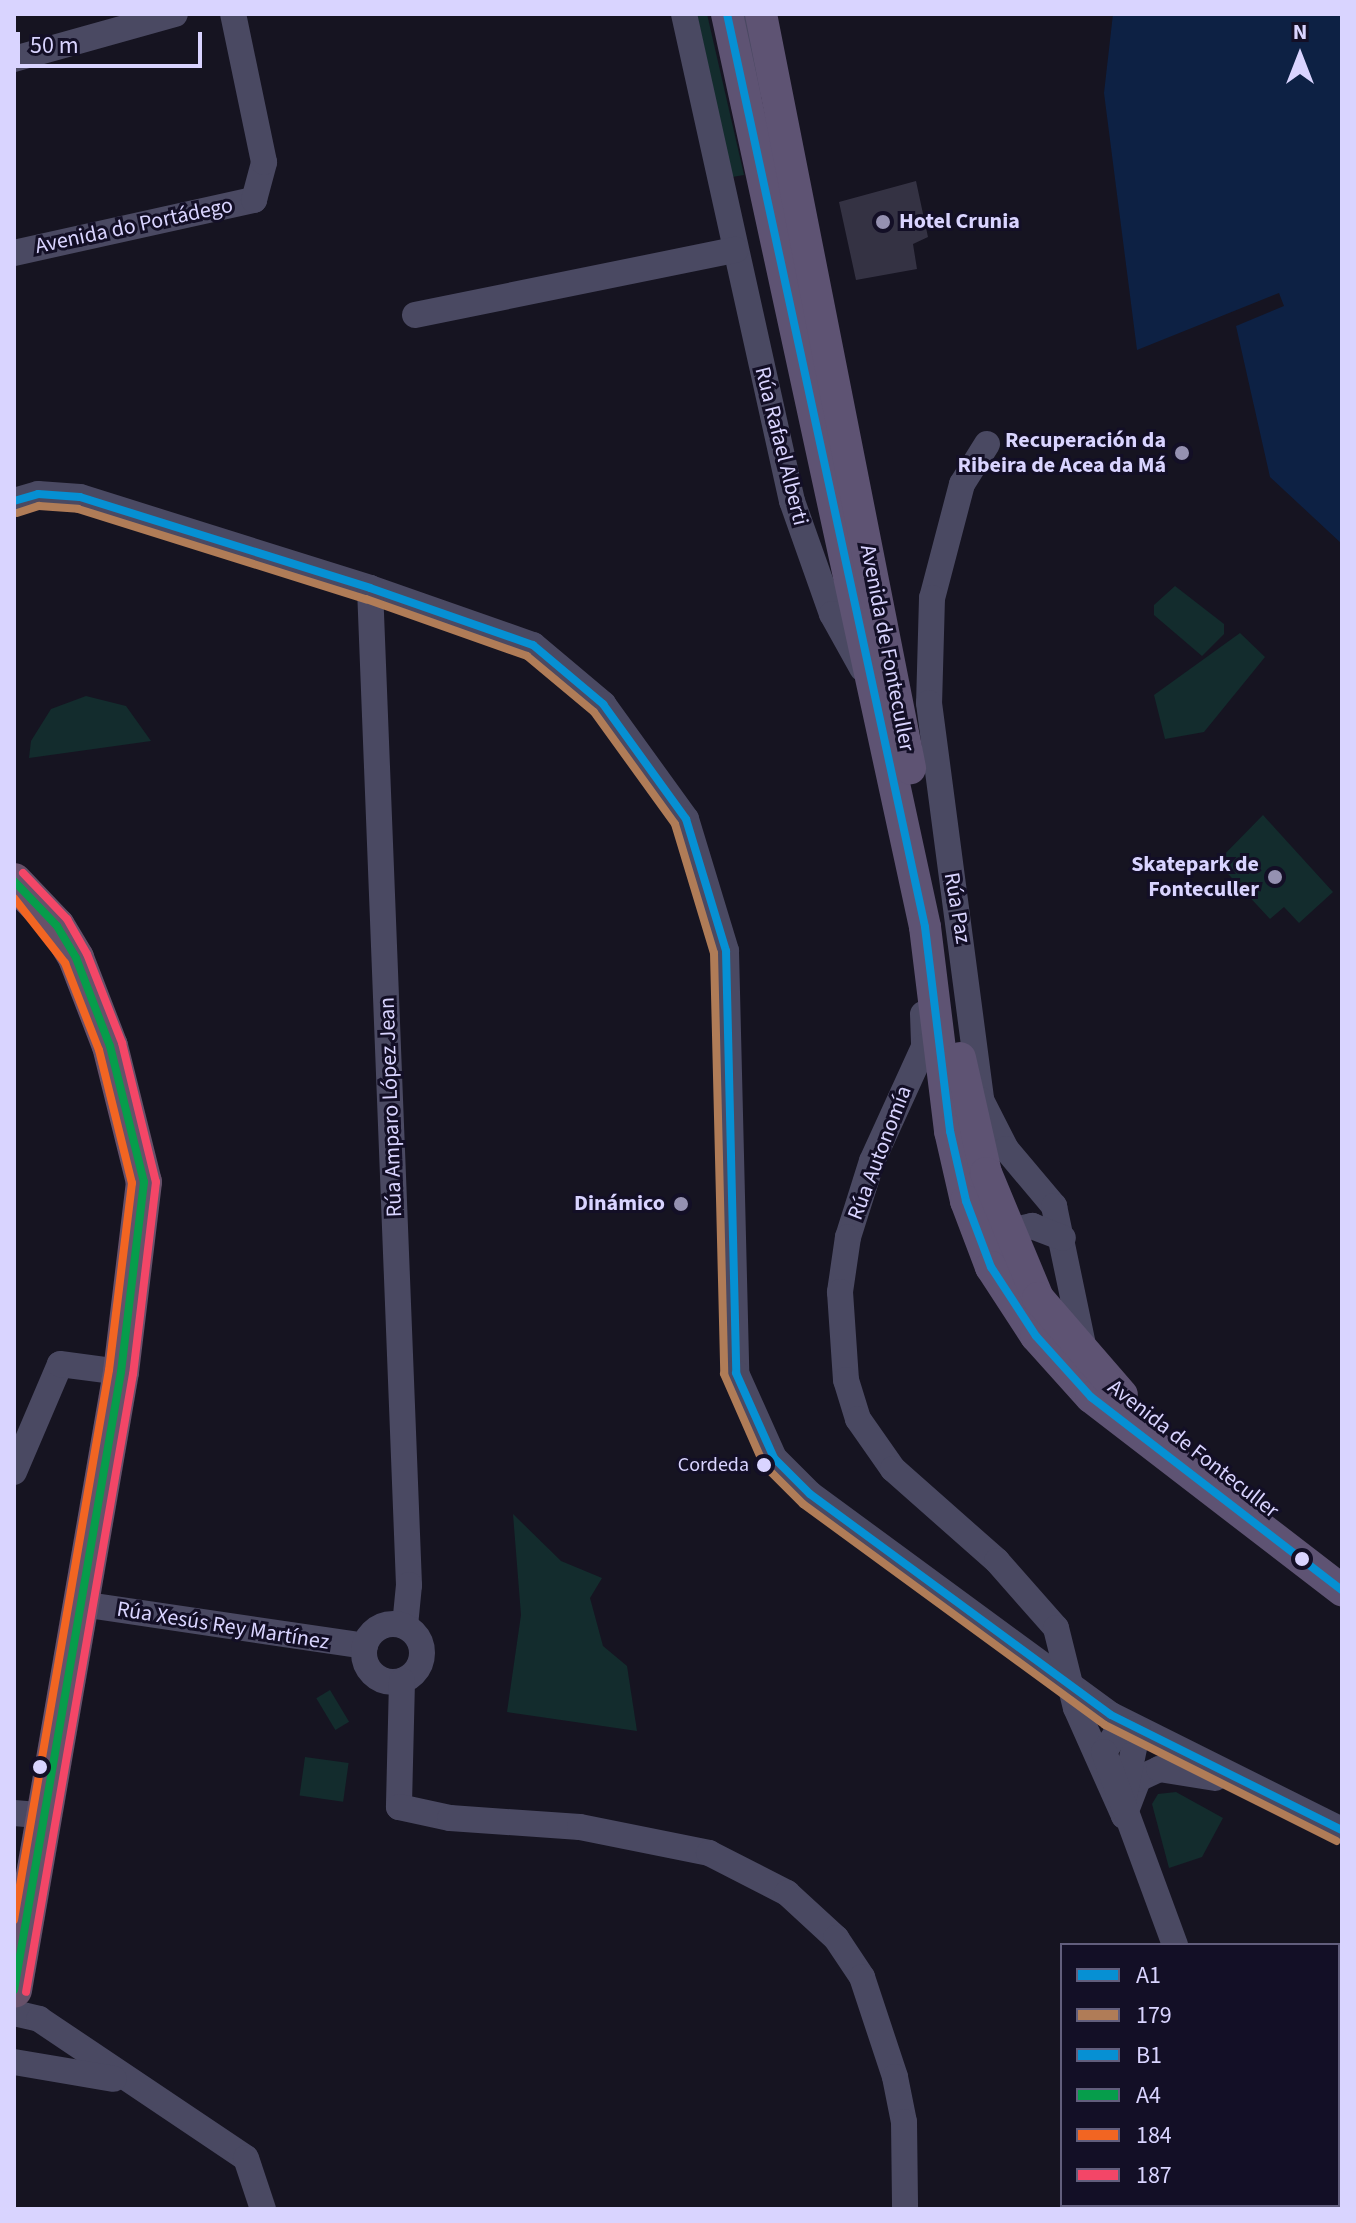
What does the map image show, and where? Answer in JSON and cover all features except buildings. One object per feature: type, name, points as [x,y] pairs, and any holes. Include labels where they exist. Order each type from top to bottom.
[{"type":"highway","points":[[14,881],[57,926],[76,958],[139,1146],[142,1229],[81,1604],[30,1814],[14,1990]]},
{"type":"main road","name":"Avenida de Fonteculler","points":[[727,14],[829,503],[925,927],[950,1131],[966,1201],[991,1267],[1138,1436],[1342,1590]]},
{"type":"main road","name":"Avenida de Fonteculler","points":[[761,14],[814,273],[958,1051],[986,1173],[1010,1231],[1020,1268],[1072,1358],[1342,1567]]},
{"type":"main road","points":[[814,273],[834,468],[829,503]]},
{"type":"street","name":"Avenida do Portádego","points":[[14,253],[254,200],[264,162],[233,14]]},
{"type":"street","name":"Rúa Rafael Alberti","points":[[684,14],[792,501],[832,614],[868,678]]},
{"type":"street","points":[[742,14],[758,74],[780,102]]},
{"type":"street","points":[[14,59],[164,15]]},
{"type":"street","points":[[415,315],[735,250]]},
{"type":"street","name":"Rúa Paz","points":[[987,444],[962,484],[932,598],[929,703],[981,1100],[1006,1149],[1054,1206],[1063,1238],[1072,1358]]},
{"type":"street","points":[[14,501],[38,494],[80,497],[370,588],[533,645],[603,704],[686,819],[726,951],[736,1373],[751,1418],[774,1458],[810,1494],[1066,1682],[1138,1729],[1342,1830]]},
{"type":"street","points":[[792,501],[829,503]]},
{"type":"street","name":"Rúa Amparo López Jean","points":[[370,588],[409,1585],[405,1626]]},
{"type":"street","name":"Rúa Autonomía","points":[[925,927],[917,972],[924,1047],[872,1161],[848,1237],[840,1292],[846,1380],[858,1419],[893,1469],[997,1561],[1056,1628],[1070,1663],[1066,1682]]},
{"type":"street","points":[[950,1131],[1006,1265],[1020,1268],[1043,1266],[1063,1238],[1032,1226],[1010,1231]]},
{"type":"street","points":[[14,1472],[60,1364],[121,1372]]},
{"type":"street","name":"Rúa Xesús Rey Martínez","points":[[81,1604],[365,1646]]},
{"type":"street","points":[[402,1681],[385,1680],[370,1671],[365,1646],[385,1625],[405,1626],[423,1654],[402,1681],[399,1807],[450,1818],[580,1827],[709,1853],[787,1893],[836,1938],[862,1977],[895,2077],[904,2122],[905,2209]]},
{"type":"street","points":[[1066,1682],[1174,1943]]},
{"type":"street","points":[[1124,1816],[1123,1778],[1138,1729]]},
{"type":"street","points":[[1124,1816],[1138,1779],[1159,1769],[1262,1790]]},
{"type":"street","points":[[14,2013],[61,2033],[246,2158],[263,2209]]},
{"type":"street","points":[[48,2063],[62,2057],[61,2033]]},
{"type":"street","points":[[14,2062],[48,2063],[144,2089]]},
{"type":"green space","points":[[697,14],[707,14],[744,175],[732,177]]},
{"type":"green space","points":[[1175,586],[1224,624],[1224,634],[1202,656],[1154,615],[1154,605]]},
{"type":"green space","points":[[1240,633],[1265,657],[1204,732],[1165,739],[1154,695]]},
{"type":"green space","points":[[86,696],[126,706],[151,741],[29,758],[31,741],[51,709]]},
{"type":"green space","name":"Skatepark de Fonteculler","points":[[1263,815],[1333,892],[1299,923],[1284,907],[1270,919],[1217,862]]},
{"type":"green space","points":[[513,1514],[561,1561],[602,1578],[590,1598],[603,1646],[627,1666],[637,1731],[507,1712],[521,1615]]},
{"type":"green space","points":[[330,1690],[349,1722],[335,1730],[316,1698]]},
{"type":"green space","points":[[305,1757],[349,1763],[343,1802],[300,1796]]},
{"type":"green space","points":[[1176,1792],[1223,1818],[1202,1857],[1169,1868],[1152,1804],[1158,1794]]},
{"type":"water","points":[[1113,14],[1342,14],[1342,544],[1270,477],[1236,326],[1284,306],[1279,293],[1137,350],[1104,93]]},
{"type":"transit line","name":"B1","points":[[727,14],[925,927],[950,1131],[966,1201],[991,1267],[1036,1336],[1091,1397],[1342,1590]]},
{"type":"transit line","name":"A1","points":[[14,501],[38,494],[80,497],[370,588],[533,645],[603,704],[686,819],[726,951],[736,1373],[774,1458],[810,1494],[1111,1715],[1342,1830]]},
{"type":"transit line","name":"179","points":[[17,513],[39,506],[78,509],[366,599],[527,656],[594,712],[675,824],[714,953],[724,1374],[764,1465],[803,1504],[1105,1725],[1337,1841]]},
{"type":"transit line","name":"187","points":[[23,873],[67,919],[87,954],[122,1043],[156,1182],[133,1374],[26,1992]]},
{"type":"transit line","name":"A4","points":[[14,881],[57,926],[76,958],[110,1046],[144,1182],[121,1372],[14,1990]]},
{"type":"transit line","name":"184","points":[[14,898],[65,963],[99,1050],[132,1183],[109,1370],[14,1920]]},
{"type":"place","name":"Hotel Crunia","points":[[883,222]]},
{"type":"place","name":"Recuperación da Ribeira de Acea da Má","points":[[1182,453]]},
{"type":"place","name":"Skatepark de Fonteculler","points":[[1275,877]]},
{"type":"place","name":"Dinámico","points":[[681,1204]]},
{"type":"place","name":"Cordeda","points":[[764,1465]]}]
